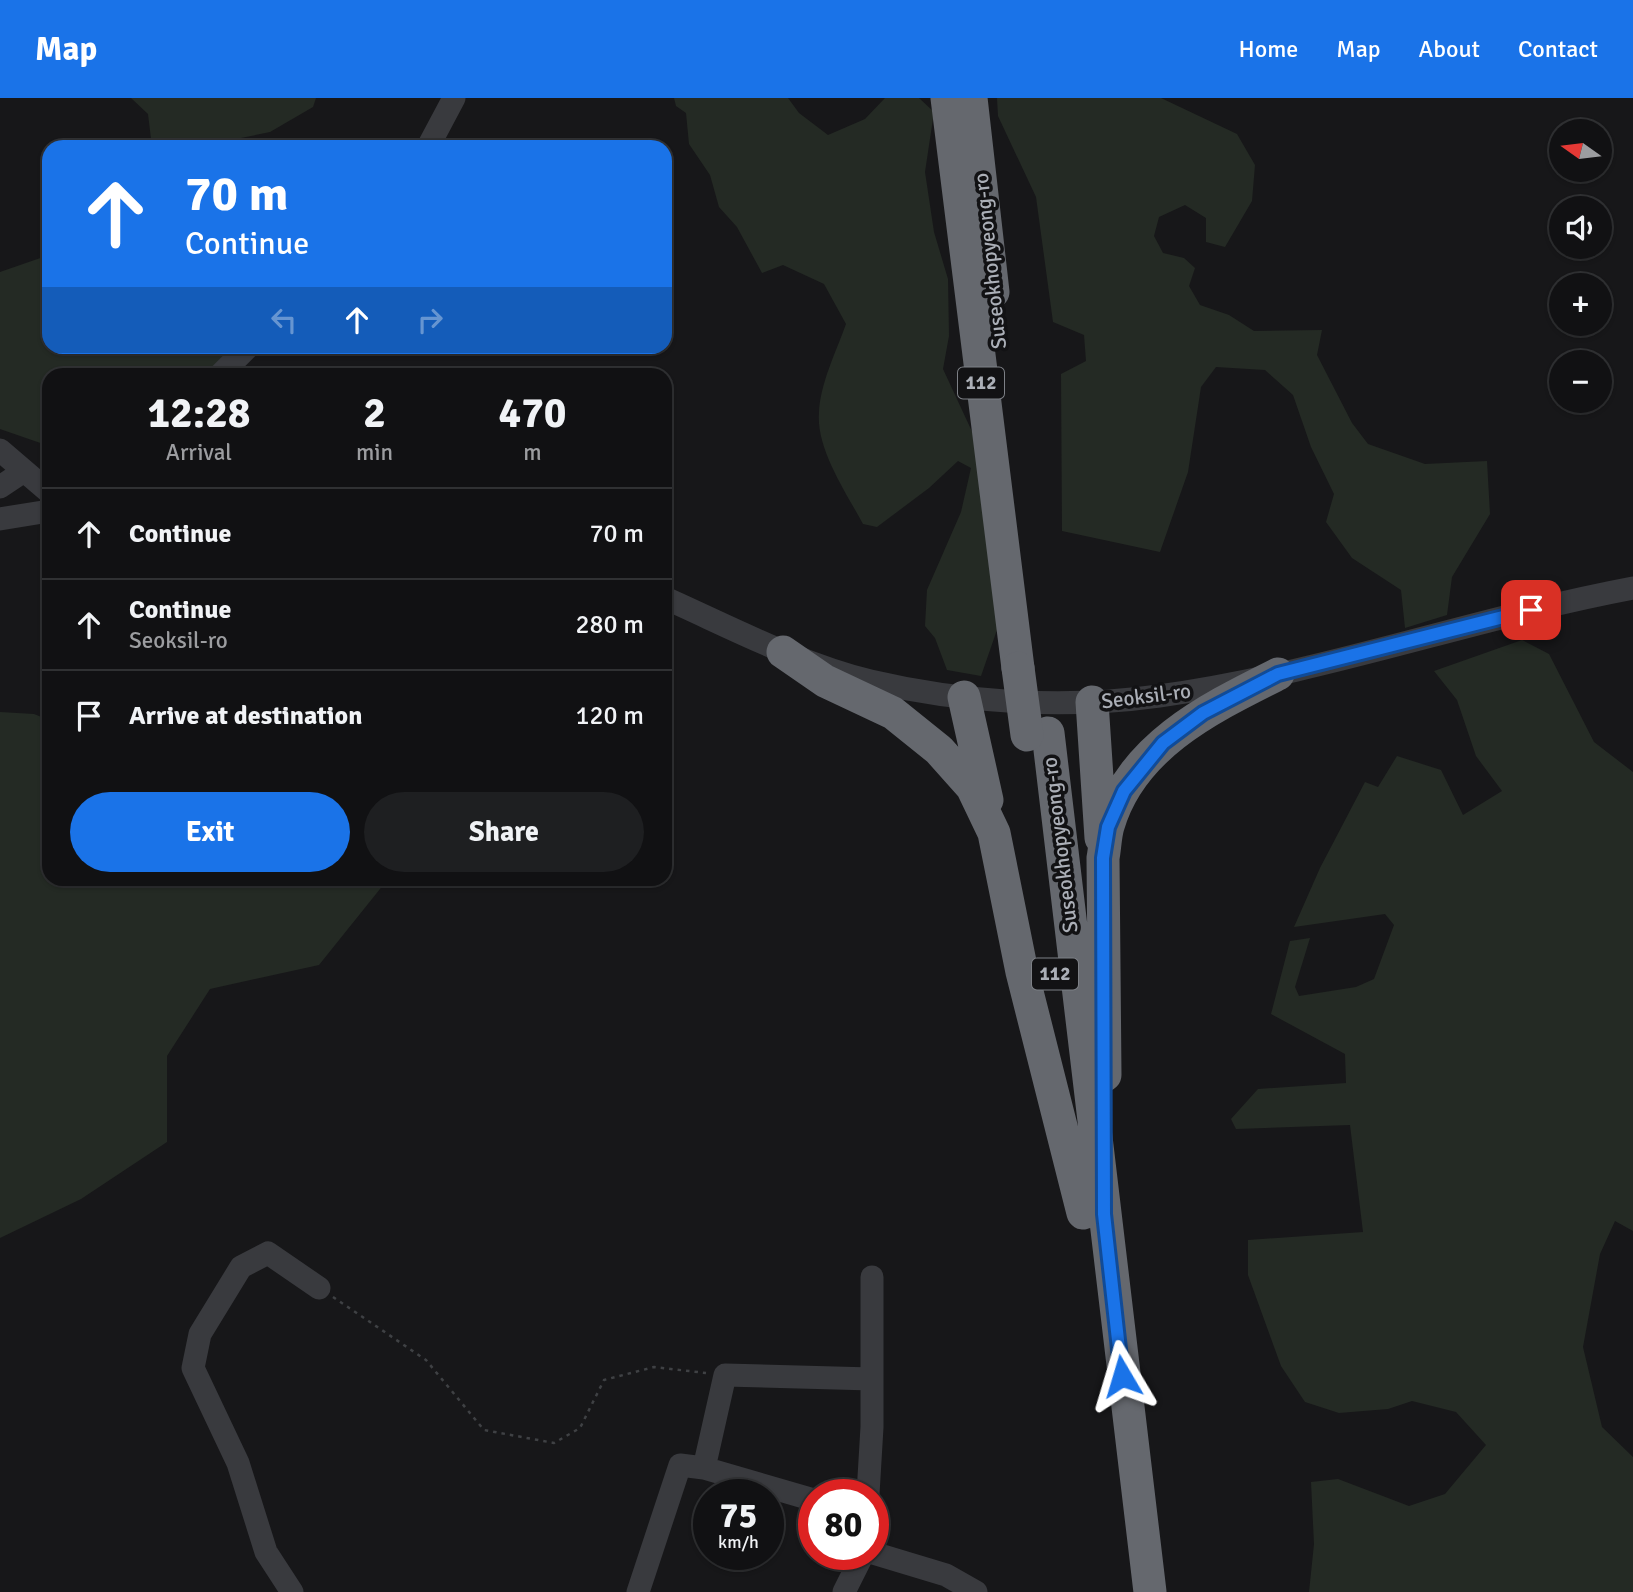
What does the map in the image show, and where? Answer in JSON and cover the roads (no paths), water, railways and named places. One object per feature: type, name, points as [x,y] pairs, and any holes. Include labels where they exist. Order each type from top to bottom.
[{"type":"highway","name":"Suseokhopyeong-ro","points":[[947,98],[1037,734],[1093,1214],[1126,1592]]},
{"type":"highway","name":"Suseokhopyeong-ro","points":[[971,98],[1027,667]]},
{"type":"highway","points":[[783,652],[825,681],[893,713],[939,750],[972,787],[994,833]]},
{"type":"highway","points":[[1093,1214],[1104,858],[1108,827],[1124,791],[1154,752],[1188,722],[1278,674]]},
{"type":"highway","points":[[964,697],[1023,972],[1093,1214]]},
{"type":"highway","points":[[1092,702],[1104,858]]},
{"type":"highway","name":"Suseokhopyeong-ro","points":[[1093,1214],[1150,1592]]},
{"type":"street","points":[[432,140],[454,98]]},
{"type":"street","points":[[227,368],[240,354]]},
{"type":"street","points":[[0,450],[42,486]]},
{"type":"street","points":[[0,487],[24,471]]},
{"type":"street","points":[[0,519],[42,512]]},
{"type":"street","name":"Seoksil-ro","points":[[672,601],[783,652],[870,681],[1002,701],[1092,702],[1158,696],[1278,674],[1556,603],[1633,588]]},
{"type":"street","points":[[292,1592],[266,1552],[238,1463],[192,1368],[200,1334],[241,1266],[268,1254],[319,1288]]},
{"type":"street","points":[[869,1479],[872,1277]]},
{"type":"street","points":[[704,1468],[725,1375],[872,1379]]},
{"type":"street","points":[[638,1592],[680,1465],[704,1468],[798,1495]]},
{"type":"street","points":[[889,1558],[946,1575],[976,1592]]},
{"type":"street","points":[[844,1592],[855,1570]]}]
